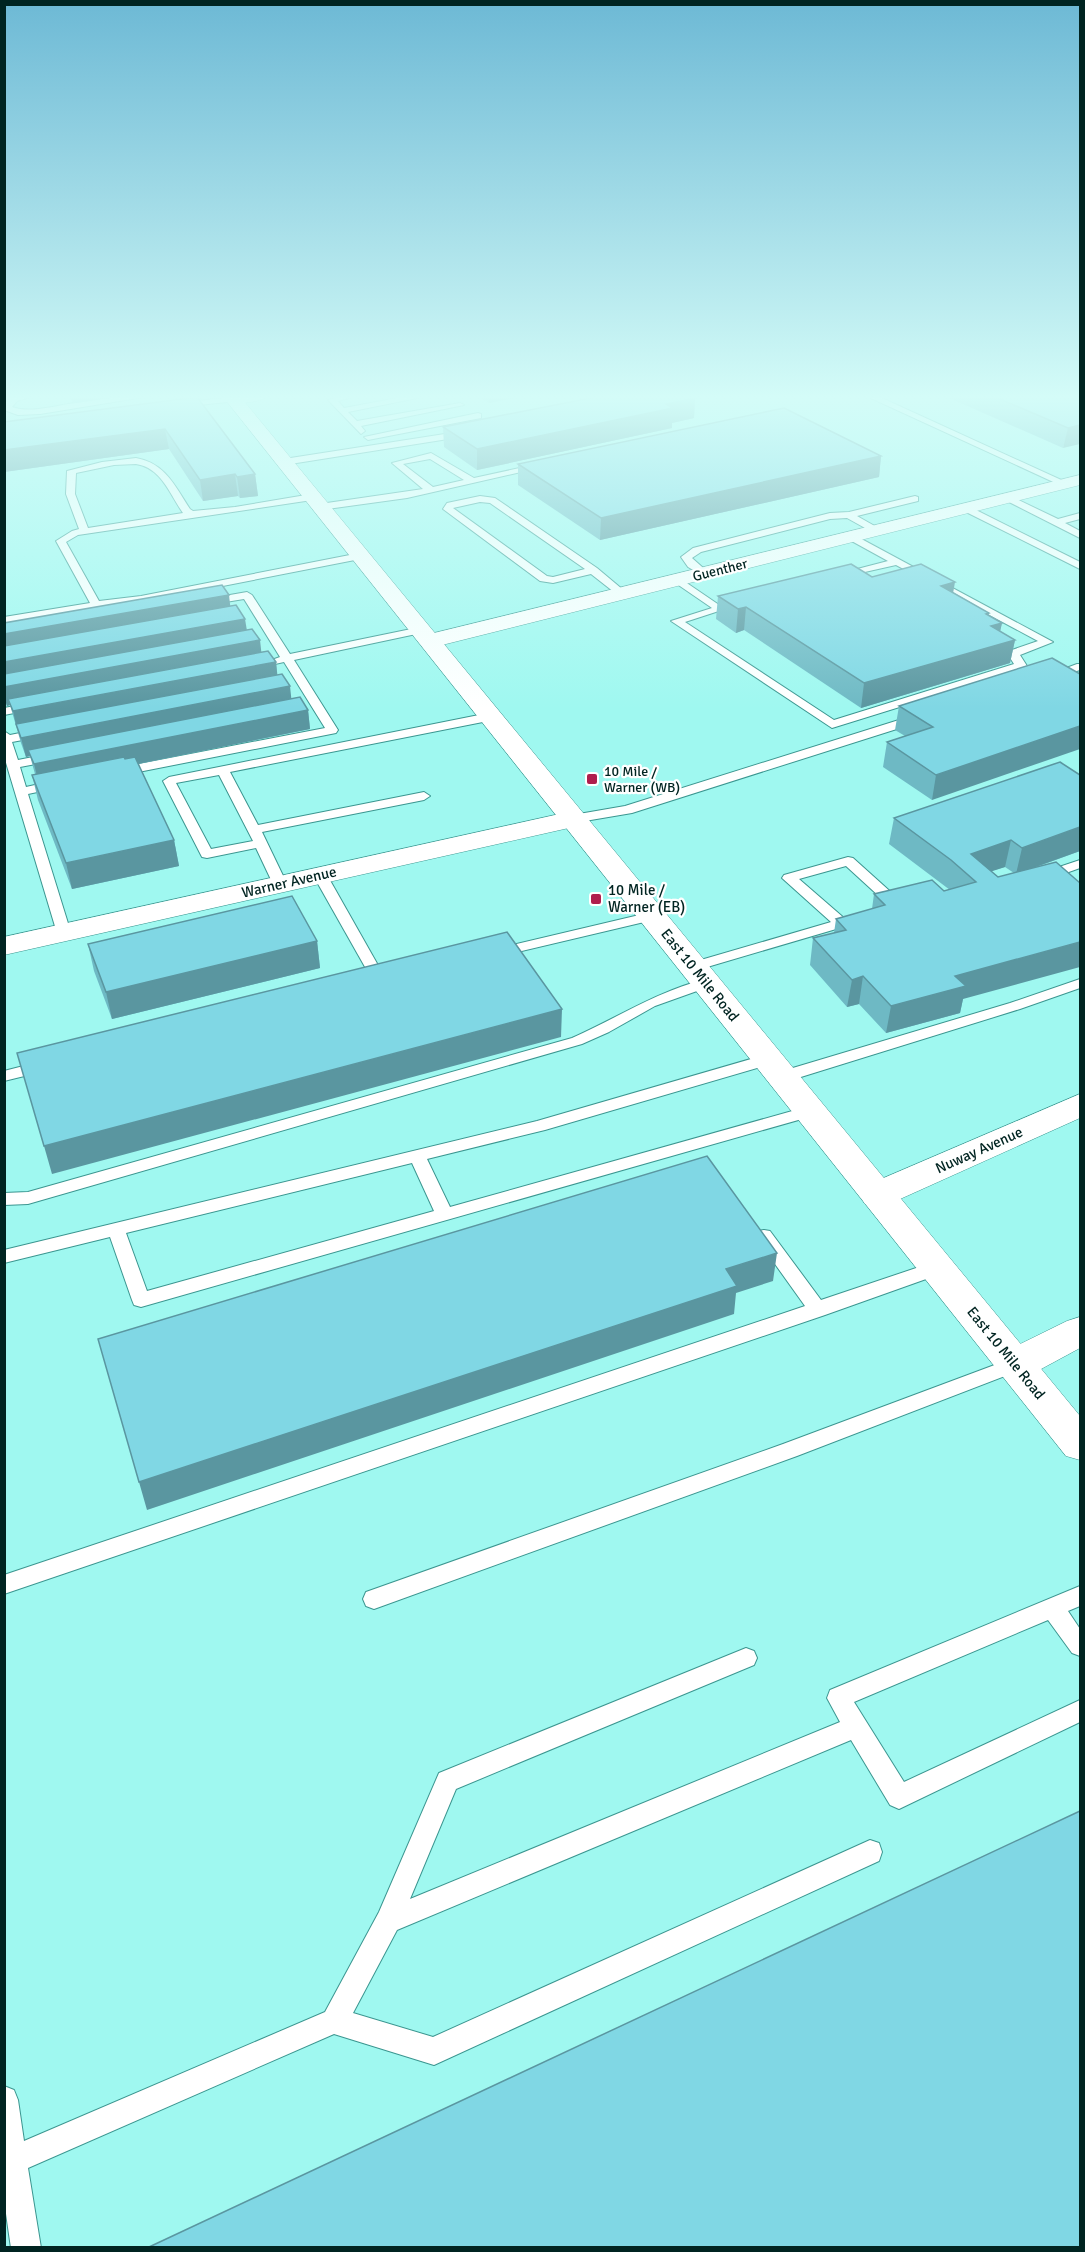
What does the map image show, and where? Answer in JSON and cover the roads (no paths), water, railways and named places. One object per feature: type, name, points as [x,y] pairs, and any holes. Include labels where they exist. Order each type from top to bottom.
[{"type":"main road","name":"East 10 Mile Road","points":[[314,499],[1080,1444]]},
{"type":"main road","name":"Guenther","points":[[425,636],[623,594],[1004,499]]},
{"type":"main road","name":"Warner Avenue","points":[[4,946],[573,819]]},
{"type":"main road","name":"Nuway Avenue","points":[[877,1195],[1080,1105]]},
{"type":"main road","points":[[1016,1364],[1080,1331]]},
{"type":"lane","points":[[71,499],[85,531]]},
{"type":"lane","points":[[178,499],[186,511],[192,514]]},
{"type":"lane","points":[[96,605],[61,541],[66,537],[85,531],[163,521],[192,514],[344,499]]},
{"type":"lane","points":[[705,574],[692,565],[686,557],[697,550],[830,516],[849,515],[915,499]]},
{"type":"lane","points":[[1010,499],[1080,535]]},
{"type":"lane","points":[[593,570],[553,580],[544,579],[448,509],[450,505],[468,501],[492,500],[593,570],[623,594]]},
{"type":"lane","points":[[967,508],[1080,566]]},
{"type":"lane","points":[[849,515],[877,531]]},
{"type":"lane","points":[[1056,522],[1080,516]]},
{"type":"lane","points":[[678,580],[725,607],[676,621],[831,724],[1021,666],[1013,653],[1047,642],[851,537]]},
{"type":"lane","points":[[4,620],[141,599],[360,556]]},
{"type":"lane","points":[[830,579],[896,562]]},
{"type":"lane","points":[[102,776],[332,730],[310,706],[294,683],[285,659],[267,640],[252,614],[247,595],[189,604]]},
{"type":"lane","points":[[262,663],[425,636]]},
{"type":"lane","points":[[1044,678],[1077,667]]},
{"type":"lane","points":[[4,712],[40,706]]},
{"type":"lane","points":[[573,819],[627,810],[931,714]]},
{"type":"lane","points":[[261,843],[207,854],[170,781],[489,717]]},
{"type":"lane","points":[[53,730],[5,737],[64,933]]},
{"type":"lane","points":[[14,765],[60,756]]},
{"type":"lane","points":[[224,770],[280,884]]},
{"type":"lane","points":[[21,792],[67,782]]},
{"type":"lane","points":[[254,830],[424,796]]},
{"type":"lane","points":[[841,923],[789,878],[848,861],[898,908]]},
{"type":"lane","points":[[1066,886],[1047,875],[1080,864]]},
{"type":"lane","points":[[320,875],[372,967]]},
{"type":"lane","points":[[480,957],[652,916]]},
{"type":"lane","points":[[4,1199],[28,1198],[577,1041],[604,1029],[699,975],[841,923],[864,917]]},
{"type":"lane","points":[[4,1257],[1004,1010],[1080,983]]},
{"type":"lane","points":[[4,1076],[61,1061]]},
{"type":"lane","points":[[116,1230],[141,1300],[810,1111]]},
{"type":"lane","points":[[417,1155],[445,1215]]},
{"type":"lane","points":[[757,1226],[818,1310]]},
{"type":"lane","points":[[4,1585],[937,1268]]},
{"type":"lane","points":[[374,1599],[790,1450],[1016,1364]]},
{"type":"lane","points":[[1080,1596],[838,1698],[899,1797],[1080,1711]]},
{"type":"lane","points":[[1053,1609],[1080,1647]]},
{"type":"lane","points":[[14,2160],[334,2021],[388,1921],[447,1781],[746,1658]]},
{"type":"lane","points":[[388,1921],[856,1727]]},
{"type":"lane","points":[[334,2021],[434,2051],[870,1852]]},
{"type":"lane","points":[[4,2100],[26,2247]]},
{"type":"place","name":"10 Mile / Warner (WB)","points":[[592,779]]},
{"type":"place","name":"10 Mile / Warner (EB)","points":[[596,899]]}]
